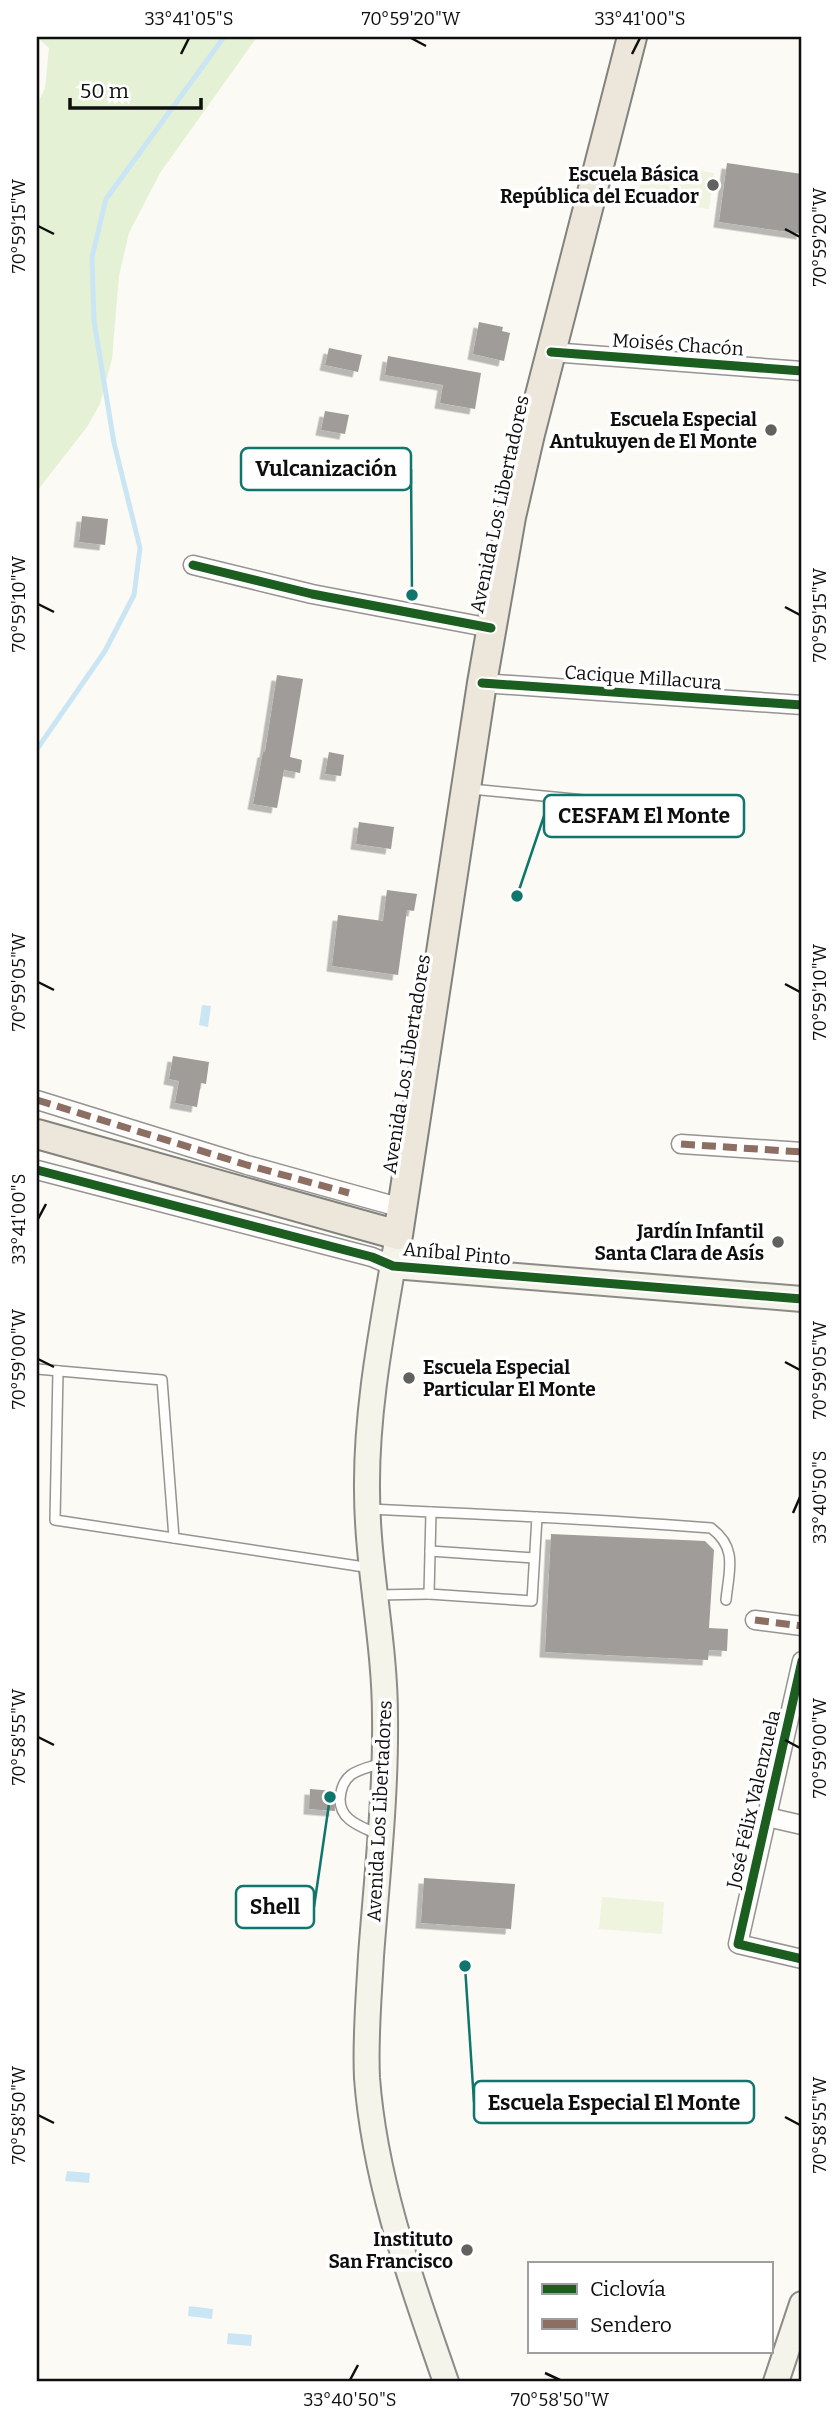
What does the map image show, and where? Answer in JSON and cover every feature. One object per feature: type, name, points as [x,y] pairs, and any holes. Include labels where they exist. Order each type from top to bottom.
[{"type":"main road","name":"Avenida Los Libertadores","points":[[446,2382],[398,2239],[370,2112],[366,2045],[384,1763],[385,1690],[367,1509],[369,1429],[393,1266],[392,1224],[511,517],[632,37]]},
{"type":"main road","name":"Aníbal Pinto","points":[[37,1134],[392,1224]]},
{"type":"main road","name":"Aníbal Pinto","points":[[393,1266],[802,1299]]},
{"type":"main road","points":[[776,2382],[802,2304]]},
{"type":"street","name":"Moisés Chacón","points":[[551,352],[802,372]]},
{"type":"street","points":[[193,565],[312,594],[491,628]]},
{"type":"street","name":"Cacique Millacura","points":[[482,683],[802,705]]},
{"type":"street","points":[[37,1100],[247,1165],[349,1193],[392,1224]]},
{"type":"street","points":[[681,1144],[802,1152]]},
{"type":"street","name":"Aníbal Pinto","points":[[37,1170],[372,1257],[393,1266]]},
{"type":"street","name":"Aníbal Pinto","points":[[349,1193],[392,1224]]},
{"type":"street","points":[[755,1620],[802,1626]]},
{"type":"street","name":"José Félix Valenzuela","points":[[802,1661],[738,1944],[802,1959]]},
{"type":"street","points":[[767,1817],[802,1825]]},
{"type":"lane","points":[[466,789],[729,814]]},
{"type":"lane","points":[[37,1369],[162,1380],[174,1538]]},
{"type":"lane","points":[[58,1371],[55,1520],[373,1568]]},
{"type":"lane","points":[[367,1509],[711,1528],[723,1537],[731,1552],[726,1600]]},
{"type":"lane","points":[[429,1594],[431,1511]]},
{"type":"lane","points":[[376,1595],[429,1594],[532,1601],[537,1517]]},
{"type":"lane","points":[[430,1551],[534,1558]]},
{"type":"lane","points":[[379,1836],[347,1818],[340,1805],[344,1782],[351,1774],[384,1763]]},
{"type":"green space","points":[[37,37],[257,37],[160,173],[129,233],[119,276],[112,359],[100,404],[87,427],[37,491],[37,105],[45,88],[49,48]]},
{"type":"green space","points":[[643,163],[714,173],[709,209],[638,199]]},
{"type":"green space","points":[[602,1897],[664,1902],[662,1934],[599,1929]]},
{"type":"water","points":[[202,1005],[211,1006],[208,1027],[199,1025]]},
{"type":"water","points":[[67,2171],[90,2173],[89,2183],[65,2181]]},
{"type":"water","points":[[189,2306],[213,2309],[212,2319],[188,2316]]},
{"type":"water","points":[[228,2333],[252,2335],[251,2346],[227,2344]]},
{"type":"building","points":[[727,163],[802,174],[802,234],[719,222]]},
{"type":"building","points":[[479,322],[503,327],[502,331],[510,333],[504,361],[473,354]]},
{"type":"building","points":[[329,348],[362,355],[358,372],[325,365]]},
{"type":"building","points":[[388,356],[481,373],[475,409],[440,403],[443,385],[385,375]]},
{"type":"building","points":[[325,411],[349,415],[345,434],[321,430]]},
{"type":"building","points":[[82,516],[108,519],[105,545],[79,542]]},
{"type":"building","points":[[277,675],[303,679],[290,757],[302,760],[300,773],[284,770],[277,808],[253,804],[265,752]]},
{"type":"building","points":[[329,752],[344,755],[341,776],[325,774]]},
{"type":"building","points":[[359,822],[394,827],[391,849],[356,844]]},
{"type":"building","points":[[387,890],[417,894],[414,911],[407,910],[398,975],[332,966],[338,915],[383,921]]},
{"type":"building","points":[[173,1056],[209,1062],[206,1084],[201,1083],[197,1107],[175,1103],[179,1081],[169,1079]]},
{"type":"building","points":[[551,1534],[705,1541],[714,1550],[709,1628],[728,1629],[727,1651],[709,1650],[708,1660],[545,1652]]},
{"type":"building","points":[[310,1789],[334,1791],[335,1811],[309,1809]]},
{"type":"building","points":[[424,1878],[515,1884],[511,1929],[421,1923]]},
{"type":"waterway","points":[[37,749],[105,651],[134,595],[140,548],[114,443],[94,321],[92,257],[106,199],[224,37]]},
{"type":"marked path","points":[[37,1100],[247,1165],[349,1193]]},
{"type":"marked path","points":[[681,1144],[802,1152]]},
{"type":"marked path","points":[[755,1620],[802,1626]]},
{"type":"cycle path","points":[[551,352],[802,371]]},
{"type":"cycle path","points":[[193,565],[312,594],[491,628]]},
{"type":"cycle path","points":[[482,683],[802,705]]},
{"type":"cycle path","points":[[37,1170],[372,1257],[393,1266],[802,1299]]},
{"type":"cycle path","points":[[802,1661],[738,1944],[802,1959]]},
{"type":"place","name":"Escuela Básica República del Ecuador","points":[[713,185]]},
{"type":"place","name":"Escuela Especial Antukuyen de El Monte","points":[[771,430]]},
{"type":"place","name":"Vulcanización","points":[[412,595]]},
{"type":"place","name":"CESFAM El Monte","points":[[517,896]]},
{"type":"place","name":"Jardín Infantil Santa Clara de Asís","points":[[778,1242]]},
{"type":"place","name":"Escuela Especial Particular El Monte","points":[[409,1378]]},
{"type":"place","name":"Shell","points":[[330,1797]]},
{"type":"place","name":"Escuela Especial El Monte","points":[[465,1966]]},
{"type":"place","name":"Instituto San Francisco","points":[[467,2250]]}]
